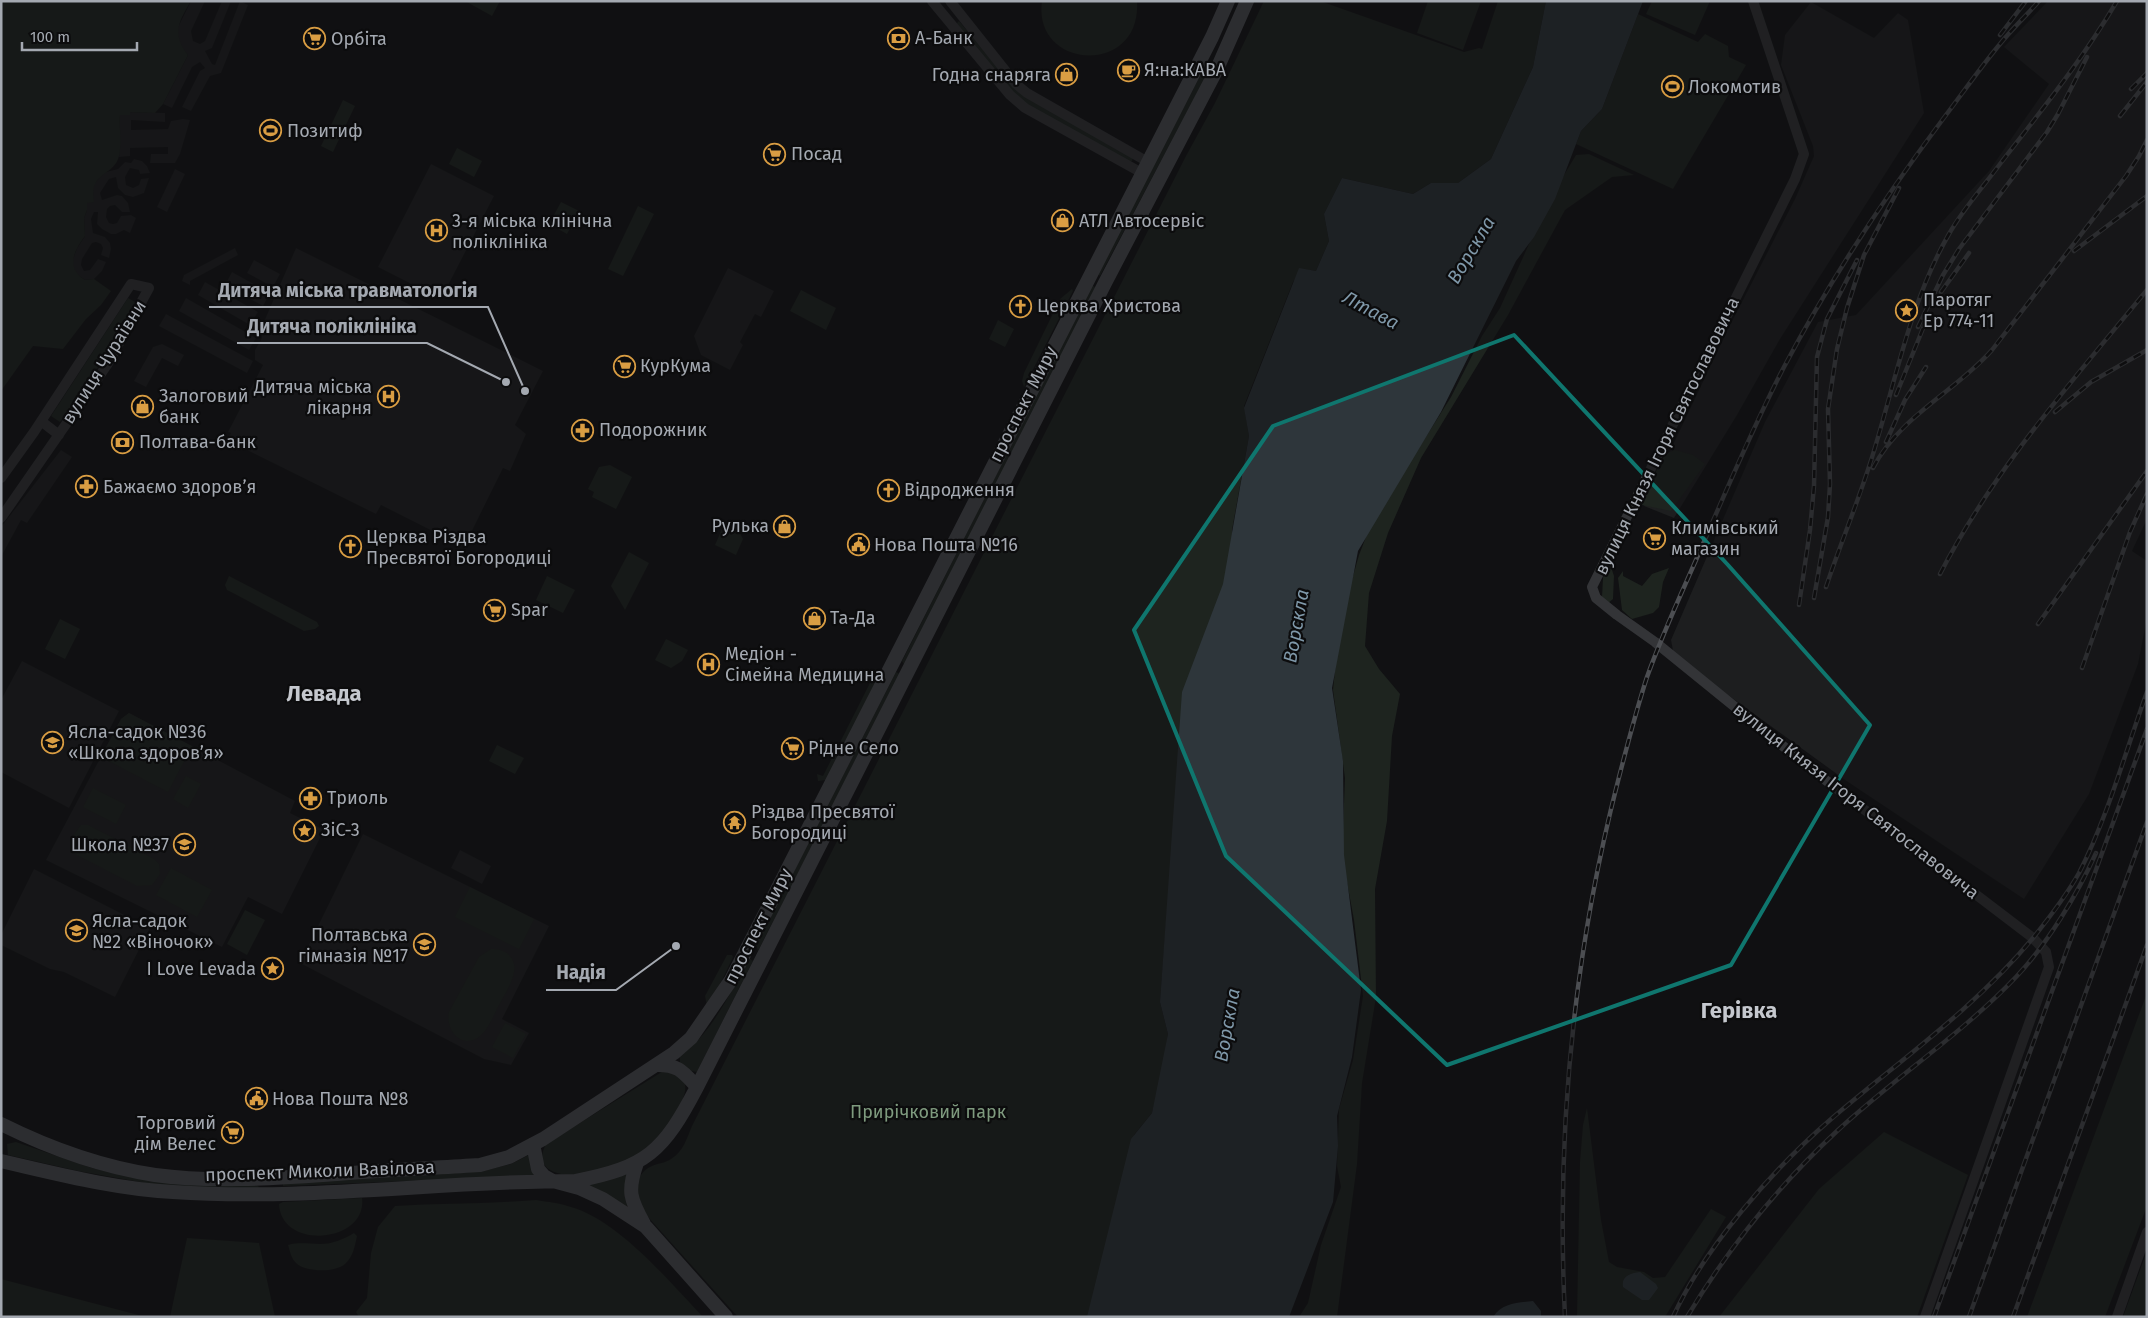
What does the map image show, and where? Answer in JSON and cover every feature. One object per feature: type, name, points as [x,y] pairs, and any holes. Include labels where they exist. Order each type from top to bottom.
[{"type":"main road","name":"проспект Миру","points":[[532,1144],[674,1053],[691,1038],[731,980],[1200,60],[1228,1]]},
{"type":"main road","name":"проспект Миру","points":[[553,1181],[575,1182],[601,1176],[637,1163],[655,1150],[670,1134],[697,1087],[1105,283],[1217,69],[1247,1]]},
{"type":"main road","points":[[1200,60],[1217,69]]},
{"type":"main road","points":[[1090,276],[1105,283]]},
{"type":"main road","points":[[892,665],[907,673]]},
{"type":"main road","points":[[746,950],[762,959]]},
{"type":"main road","points":[[658,1065],[671,1065],[678,1068],[697,1087]]},
{"type":"main road","name":"проспект Миколи Вавілова","points":[[1,1124],[46,1144],[82,1157],[141,1172],[209,1178],[270,1178],[480,1165],[509,1157],[532,1144]]},
{"type":"main road","points":[[532,1144],[538,1169],[544,1176],[553,1181],[579,1188],[603,1199],[646,1227]]},
{"type":"main road","name":"проспект Миколи Вавілова","points":[[1,1161],[113,1185],[160,1191],[270,1195],[553,1181]]},
{"type":"main road","points":[[637,1163],[630,1190],[633,1202],[646,1227],[726,1317]]},
{"type":"main road","points":[[270,1178],[270,1195]]},
{"type":"street","points":[[932,1],[1010,95],[1024,108],[1145,168]]},
{"type":"street","name":"вулиця Князя Ігоря Святославовича","points":[[1753,1],[1804,154],[1795,179],[1592,587],[1596,598],[1617,615],[1655,642],[1815,772],[2033,938],[2046,952],[2049,967],[1925,1317]]},
{"type":"street","points":[[946,19],[954,5],[1016,84],[1027,94],[1145,168]]},
{"type":"street","name":"вулиця Чураївни","points":[[1,478],[131,284],[149,288],[107,365],[1,518]]},
{"type":"street","name":"вулиця Чураївни","points":[[40,421],[59,435]]},
{"type":"street","points":[[2116,1317],[2147,1232]]},
{"type":"highlighted area","points":[[1514,335],[1728,565],[1870,725],[1731,965],[1447,1065],[1226,856],[1134,630],[1273,426]]},
{"type":"shaded area","points":[[191,1],[205,1],[191,31],[193,41],[200,44],[205,41],[222,1],[231,1],[212,48],[205,51],[212,64],[215,65],[240,1],[248,5],[221,73],[210,76],[191,111],[182,107],[200,71],[205,68],[200,62],[192,67],[172,108],[163,104],[188,55],[179,45],[177,29]]},
{"type":"shaded area","points":[[2048,1],[2147,1],[2147,519],[2132,551],[2147,561],[2147,618],[2138,664],[2089,794],[2024,899],[1848,782],[1674,656],[1671,640],[1765,422],[1818,322],[1856,315],[1989,171],[2049,84],[2004,47]]},
{"type":"shaded area","points":[[1811,2],[1874,38],[1898,13],[1908,20],[1924,113],[1780,339],[1737,415],[1674,518],[1644,506],[1727,331],[1795,199],[1814,156],[1813,146],[1781,65],[1785,35]]},
{"type":"shaded area","points":[[130,112],[165,113],[165,122],[131,120],[131,130],[168,129],[171,121],[190,120],[180,154],[175,163],[150,163],[151,154],[168,154],[168,147],[130,148],[130,156],[119,157],[120,115]]},
{"type":"shaded area","points":[[134,159],[142,161],[150,173],[140,174],[139,170],[130,168],[125,177],[126,185],[133,188],[139,185],[141,179],[149,178],[144,193],[133,197],[125,195],[118,188],[116,177],[109,179],[100,193],[102,200],[117,195],[122,196],[128,203],[130,212],[122,212],[115,205],[110,206],[107,209],[106,217],[109,223],[113,224],[117,223],[121,216],[131,215],[136,218],[130,233],[124,230],[111,234],[102,229],[97,224],[98,212],[94,212],[91,219],[93,233],[105,237],[110,243],[111,249],[109,258],[101,255],[103,248],[101,244],[92,243],[82,259],[81,265],[84,271],[90,270],[98,259],[106,262],[102,271],[94,279],[85,280],[76,274],[73,267],[73,259],[77,248],[85,236],[84,218],[94,184],[102,173],[118,169],[125,162],[131,163]]},
{"type":"shaded area","name":"3-я міська клінічна поліклініка","points":[[431,164],[494,196],[441,299],[378,267]]},
{"type":"shaded area","points":[[175,169],[185,174],[167,212],[157,207]]},
{"type":"shaded area","points":[[235,248],[238,255],[190,281],[190,285],[182,281],[184,275]]},
{"type":"shaded area","name":"Дитяча міська лікарня","points":[[296,248],[543,371],[515,425],[526,434],[510,471],[503,468],[464,547],[381,505],[376,514],[227,440],[231,433],[228,432],[263,365],[255,360],[255,350],[262,338],[260,331]]},
{"type":"shaded area","points":[[254,260],[280,274],[273,287],[247,273]]},
{"type":"shaded area","points":[[728,268],[774,291],[761,317],[755,314],[740,342],[743,345],[730,370],[701,355],[694,336]]},
{"type":"shaded area","points":[[232,272],[270,293],[263,306],[225,285]]},
{"type":"shaded area","points":[[205,282],[258,312],[250,325],[198,295]]},
{"type":"shaded area","points":[[186,298],[256,338],[249,350],[179,311]]},
{"type":"shaded area","points":[[166,314],[253,361],[247,373],[159,326]]},
{"type":"shaded area","points":[[162,344],[184,355],[178,366],[162,358],[146,387],[134,381],[153,347]]},
{"type":"shaded area","points":[[61,450],[72,457],[27,523],[21,520],[1,557],[1,527]]},
{"type":"shaded area","name":"Ясла-садок №36 «Школа здоров’я»","points":[[22,661],[119,711],[69,808],[1,772],[1,700]]},
{"type":"shaded area","name":"Школа №37","points":[[129,713],[295,801],[290,813],[324,830],[282,914],[248,897],[222,947],[46,860],[121,719]]},
{"type":"shaded area","name":"Полтавська гімназія №17","points":[[363,834],[549,926],[502,1019],[529,1033],[511,1065],[484,1059],[300,963]]},
{"type":"shaded area","points":[[460,850],[491,866],[482,884],[451,868]]},
{"type":"shaded area","name":"Ясла-садок №2 «Віночок»","points":[[34,869],[150,928],[115,997],[64,972],[50,969],[1,945],[1,935]]},
{"type":"green space","points":[[1,1],[191,1],[180,21],[178,34],[188,55],[163,104],[155,113],[130,112],[130,115],[120,115],[119,156],[112,168],[98,179],[93,192],[94,202],[87,203],[84,218],[85,236],[77,248],[73,265],[79,275],[85,280],[94,279],[111,291],[63,349],[33,346],[1,391]]},
{"type":"green space","points":[[465,1],[500,1],[492,16]]},
{"type":"green space","points":[[1042,1],[1137,1],[1134,26],[1123,43],[1107,53],[1088,55],[1069,51],[1053,41],[1043,24]]},
{"type":"green space","name":"Прирічковий парк","points":[[1264,1],[1320,1],[1464,52],[1482,49],[1498,1],[1546,1],[1533,67],[1491,159],[1458,183],[1431,183],[1413,194],[1342,178],[1324,214],[1329,241],[1316,271],[1302,269],[1293,282],[1244,406],[1249,436],[1232,530],[1233,559],[1178,767],[1160,1002],[1168,1034],[1163,1067],[1152,1113],[1134,1135],[1110,1317],[738,1317],[639,1207],[637,1189],[639,1178],[646,1169],[667,1161],[679,1153],[684,1144],[1186,156],[1215,103]]},
{"type":"green space","points":[[1428,1],[1481,1],[1463,50],[1417,33]]},
{"type":"green space","points":[[1652,1],[1710,1],[1695,35],[1646,14]]},
{"type":"green space","name":"Локомотив","points":[[1638,14],[1698,42],[1705,34],[1728,46],[1729,57],[1746,65],[1673,189],[1576,144],[1581,131],[1602,109]]},
{"type":"green space","points":[[959,21],[1011,84],[1133,158],[1132,161],[1129,162],[1018,98],[956,24]]},
{"type":"green space","points":[[1203,70],[1207,74],[1100,276],[1098,274]]},
{"type":"green space","points":[[343,100],[355,106],[333,152],[321,146]]},
{"type":"green space","points":[[457,148],[482,161],[474,177],[449,164]]},
{"type":"green space","points":[[1589,154],[1634,175],[1612,177],[1565,210],[1508,315],[1421,458],[1388,533],[1369,593],[1365,646],[1379,669],[1400,694],[1392,736],[1387,821],[1375,889],[1376,997],[1362,1083],[1357,1164],[1337,1317],[1299,1317],[1308,1303],[1321,1245],[1341,1187],[1337,1166],[1339,1109],[1353,1060],[1363,996],[1354,920],[1342,855],[1345,778],[1333,690],[1340,622],[1359,555],[1371,524],[1451,397],[1482,336],[1500,308],[1549,200],[1576,155]]},
{"type":"green space","points":[[561,202],[579,211],[567,234],[549,224]]},
{"type":"green space","points":[[638,206],[654,214],[623,276],[608,269]]},
{"type":"green space","points":[[1092,285],[1096,288],[905,666],[902,661]]},
{"type":"green space","points":[[1072,289],[1073,291],[1024,387],[1022,381],[1024,373],[1060,299]]},
{"type":"green space","points":[[801,290],[836,308],[826,330],[790,311]]},
{"type":"green space","points":[[128,298],[137,303],[98,367],[60,422],[51,416]]},
{"type":"green space","points":[[998,320],[1014,329],[1005,347],[989,339]]},
{"type":"green space","points":[[1675,450],[1693,455],[1705,464],[1671,511],[1642,505],[1644,494],[1665,454]]},
{"type":"green space","points":[[610,465],[632,477],[616,509],[592,497],[594,492],[588,489],[599,467]]},
{"type":"green space","points":[[725,522],[737,528],[743,539],[736,555],[715,545]]},
{"type":"green space","points":[[629,552],[649,563],[625,610],[611,586]]},
{"type":"green space","points":[[1609,561],[1614,576],[1613,599],[1607,604],[1602,597],[1603,578]]},
{"type":"green space","points":[[1669,568],[1663,582],[1659,607],[1653,613],[1632,619],[1622,610],[1618,578],[1623,571],[1623,576],[1642,586],[1652,574]]},
{"type":"green space","points":[[229,576],[317,622],[319,626],[315,629],[304,631],[227,590],[225,585]]},
{"type":"green space","points":[[547,576],[575,590],[563,613],[536,600]]},
{"type":"green space","points":[[60,619],[80,629],[65,659],[45,649]]},
{"type":"green space","points":[[666,639],[688,650],[682,661],[671,668],[655,660]]},
{"type":"green space","points":[[876,669],[880,674],[826,780],[818,781],[817,774],[823,776],[874,675],[870,672]]},
{"type":"green space","points":[[896,672],[900,674],[758,951],[756,945]]},
{"type":"green space","points":[[129,713],[192,746],[168,792],[101,757],[121,719]]},
{"type":"green space","points":[[497,745],[524,758],[515,774],[489,761]]},
{"type":"green space","points":[[186,776],[201,784],[188,808],[173,799]]},
{"type":"green space","points":[[93,788],[126,805],[116,824],[83,807]]},
{"type":"green space","points":[[81,825],[88,825],[154,859],[159,864],[160,874],[152,885],[137,886],[75,854],[70,847],[71,839]]},
{"type":"green space","points":[[171,868],[212,890],[197,917],[156,895]]},
{"type":"green space","points":[[470,887],[534,919],[519,949],[455,917]]},
{"type":"green space","points":[[245,910],[265,920],[247,955],[227,944]]},
{"type":"green space","points":[[491,949],[505,952],[509,955],[514,967],[512,980],[484,1032],[475,1039],[462,1040],[457,1037],[450,1026],[449,1012],[479,957]]},
{"type":"green space","points":[[727,955],[732,955],[733,957],[718,989],[707,1006],[705,996]]},
{"type":"green space","points":[[749,958],[753,961],[697,1072],[691,1071],[680,1063],[680,1056],[692,1046],[711,1024],[728,998]]},
{"type":"green space","points":[[2147,993],[2147,1206],[2105,1317],[2027,1317]]},
{"type":"green space","points":[[505,1023],[526,1034],[513,1058],[492,1047]]},
{"type":"green space","points":[[665,1070],[684,1079],[685,1092],[677,1111],[668,1125],[646,1149],[612,1167],[585,1174],[571,1175],[559,1173],[549,1169],[543,1162],[542,1158],[546,1144]]},
{"type":"green space","points":[[1587,1108],[1601,1220],[1609,1262],[1617,1267],[1644,1272],[1653,1278],[1665,1277],[1711,1209],[1726,1217],[1665,1317],[1577,1317],[1580,1162],[1583,1125]]},
{"type":"green space","points":[[1884,1132],[1968,1175],[1917,1317],[1719,1317],[1819,1189]]},
{"type":"green space","points":[[16,1142],[92,1168],[134,1178],[257,1185],[259,1187],[258,1189],[162,1186],[78,1171],[8,1155],[7,1144]]},
{"type":"green space","points":[[529,1155],[535,1176],[283,1186],[283,1184],[292,1182],[483,1171],[511,1164]]},
{"type":"green space","points":[[627,1173],[632,1211],[578,1184]]},
{"type":"green space","points":[[362,1198],[360,1213],[352,1225],[339,1232],[324,1236],[308,1235],[294,1229],[283,1219],[279,1204],[283,1202]]},
{"type":"green space","points":[[536,1200],[571,1207],[589,1214],[607,1225],[642,1253],[703,1317],[359,1317],[356,1312],[367,1298],[371,1253],[378,1227],[395,1206]]},
{"type":"green space","points":[[354,1233],[357,1236],[350,1258],[345,1264],[334,1269],[313,1270],[300,1266],[293,1259],[288,1245],[329,1243]]},
{"type":"green space","points":[[187,1238],[259,1243],[275,1317],[170,1317]]},
{"type":"green space","points":[[2147,1251],[2147,1317],[2123,1317]]},
{"type":"green space","points":[[1,1279],[146,1317],[1,1317]]},
{"type":"water","points":[[1546,1],[1643,1],[1602,109],[1581,131],[1555,199],[1534,237],[1516,261],[1441,412],[1358,551],[1332,688],[1343,761],[1344,855],[1361,990],[1352,1057],[1337,1116],[1338,1146],[1333,1202],[1289,1317],[1087,1317],[1131,1139],[1152,1113],[1168,1034],[1160,1002],[1182,692],[1223,584],[1249,436],[1244,408],[1299,268],[1316,271],[1329,241],[1324,214],[1342,178],[1413,194],[1431,183],[1458,183],[1491,159],[1533,67]]},
{"type":"water","points":[[1640,1272],[1656,1284],[1658,1288],[1649,1300],[1642,1300],[1623,1287],[1625,1278],[1630,1274]]},
{"type":"water","points":[[1533,1301],[1541,1311],[1541,1317],[1493,1317],[1505,1306]]},
{"type":"railway","points":[[2000,35],[2026,1]]},
{"type":"railway","points":[[1565,1317],[1563,1182],[1571,1047],[1579,980],[1589,913],[1602,847],[1635,716],[1647,677],[1674,610],[1752,433],[1784,367],[1820,303],[1879,209],[1921,149],[1993,53],[2039,1]]},
{"type":"railway","points":[[1826,587],[1870,462],[1915,310],[1936,259],[1960,216],[2061,84],[2117,1]]},
{"type":"railway","points":[[1918,327],[1943,275],[1959,249],[2047,132],[2087,57]]},
{"type":"railway","points":[[2131,89],[2147,73]]},
{"type":"railway","points":[[2120,116],[2147,82]]},
{"type":"railway","points":[[1873,468],[1884,450],[1913,419],[1962,379],[1992,350],[2126,176],[2147,140]]},
{"type":"railway","points":[[1814,598],[1828,517],[1830,484],[1828,409],[1837,349],[1847,308],[1864,255],[1899,188]]},
{"type":"railway","points":[[2074,251],[2147,196]]},
{"type":"railway","points":[[1941,292],[1969,253]]},
{"type":"railway","points":[[1799,605],[1810,530],[1814,486],[1817,357],[1827,319],[1857,260]]},
{"type":"railway","points":[[1940,574],[1961,535],[2036,426],[2147,290]]},
{"type":"railway","points":[[1896,395],[1926,321]]},
{"type":"railway","points":[[2055,412],[2091,382],[2147,350]]},
{"type":"railway","points":[[1886,442],[1905,400],[1926,367]]},
{"type":"railway","points":[[2038,624],[2147,471]]},
{"type":"railway","points":[[2082,668],[2130,532],[2147,494]]},
{"type":"railway","points":[[1673,1317],[1686,1291],[1721,1237],[1763,1186],[1830,1120],[1935,1034],[1986,988],[2010,964],[2051,915],[2074,882],[2089,852],[2107,807],[2147,692]]},
{"type":"railway","points":[[1934,1317],[2147,729]]},
{"type":"railway","points":[[1969,1317],[2147,822]]},
{"type":"railway","points":[[1687,1317],[1737,1242],[1814,1153],[1858,1112],[1973,1018],[2028,964],[2061,918],[2096,853]]},
{"type":"railway","points":[[2013,1317],[2147,945]]},
{"type":"place","name":"А-Банк","points":[[899,38]]},
{"type":"place","name":"Орбіта","points":[[315,39]]},
{"type":"place","name":"Я:на:КАВА","points":[[1128,70]]},
{"type":"place","name":"Годна снаряга","points":[[1067,75]]},
{"type":"place","name":"Локомотив","points":[[1672,87]]},
{"type":"place","name":"Позитиф","points":[[271,131]]},
{"type":"place","name":"Посад","points":[[775,154]]},
{"type":"place","name":"АТЛ Автосервіс","points":[[1063,221]]},
{"type":"place","name":"3-я міська клінічна поліклініка","points":[[436,231]]},
{"type":"place","name":"Церква Христова","points":[[1021,306]]},
{"type":"place","name":"Паротяг Ер 774-11","points":[[1907,310]]},
{"type":"place","name":"КурКума","points":[[624,366]]},
{"type":"place","name":"Дитяча поліклініка","points":[[506,382]]},
{"type":"place","name":"Дитяча міська травматологія","points":[[525,391]]},
{"type":"place","name":"Дитяча міська лікарня","points":[[388,397]]},
{"type":"place","name":"Залоговий банк","points":[[143,406]]},
{"type":"place","name":"Подорожник","points":[[583,430]]},
{"type":"place","name":"Полтава-банк","points":[[123,442]]},
{"type":"place","name":"Бажаємо здоровʼя","points":[[87,487]]},
{"type":"place","name":"Відродження","points":[[888,490]]},
{"type":"place","name":"Рулька","points":[[785,526]]},
{"type":"place","name":"Климівський магазин","points":[[1655,538]]},
{"type":"place","name":"Нова Пошта №16","points":[[858,545]]},
{"type":"place","name":"Церква Різдва Пресвятої Богородиці","points":[[350,547]]},
{"type":"place","name":"Spar","points":[[495,610]]},
{"type":"place","name":"Та-Да","points":[[814,618]]},
{"type":"place","name":"Медіон - Сімейна Медицина","points":[[709,664]]},
{"type":"place","name":"Ясла-садок №36 «Школа здоров’я»","points":[[52,742]]},
{"type":"place","name":"Рідне Село","points":[[792,748]]},
{"type":"place","name":"Триоль","points":[[311,798]]},
{"type":"place","name":"Різдва Пресвятої Богородиці","points":[[735,822]]},
{"type":"place","name":"ЗіС-3","points":[[305,830]]},
{"type":"place","name":"Школа №37","points":[[185,845]]},
{"type":"place","name":"Ясла-садок №2 «Віночок»","points":[[76,931]]},
{"type":"place","name":"Полтавська гімназія №17","points":[[424,945]]},
{"type":"place","name":"Надія","points":[[676,946]]},
{"type":"place","name":"I Love Levada","points":[[272,969]]},
{"type":"place","name":"Нова Пошта №8","points":[[256,1099]]},
{"type":"place","name":"Торговий дім Велес","points":[[232,1133]]},
{"type":"district","name":"Левада","points":[[324,693]]},
{"type":"district","name":"Герівка","points":[[1739,1010]]},
{"type":"water label","name":"Ворскла","points":[[1471,250]]},
{"type":"water label","name":"Лтава","points":[[1371,310]]},
{"type":"water label","name":"Ворскла","points":[[1296,626]]},
{"type":"water label","name":"Ворскла","points":[[1227,1025]]}]
